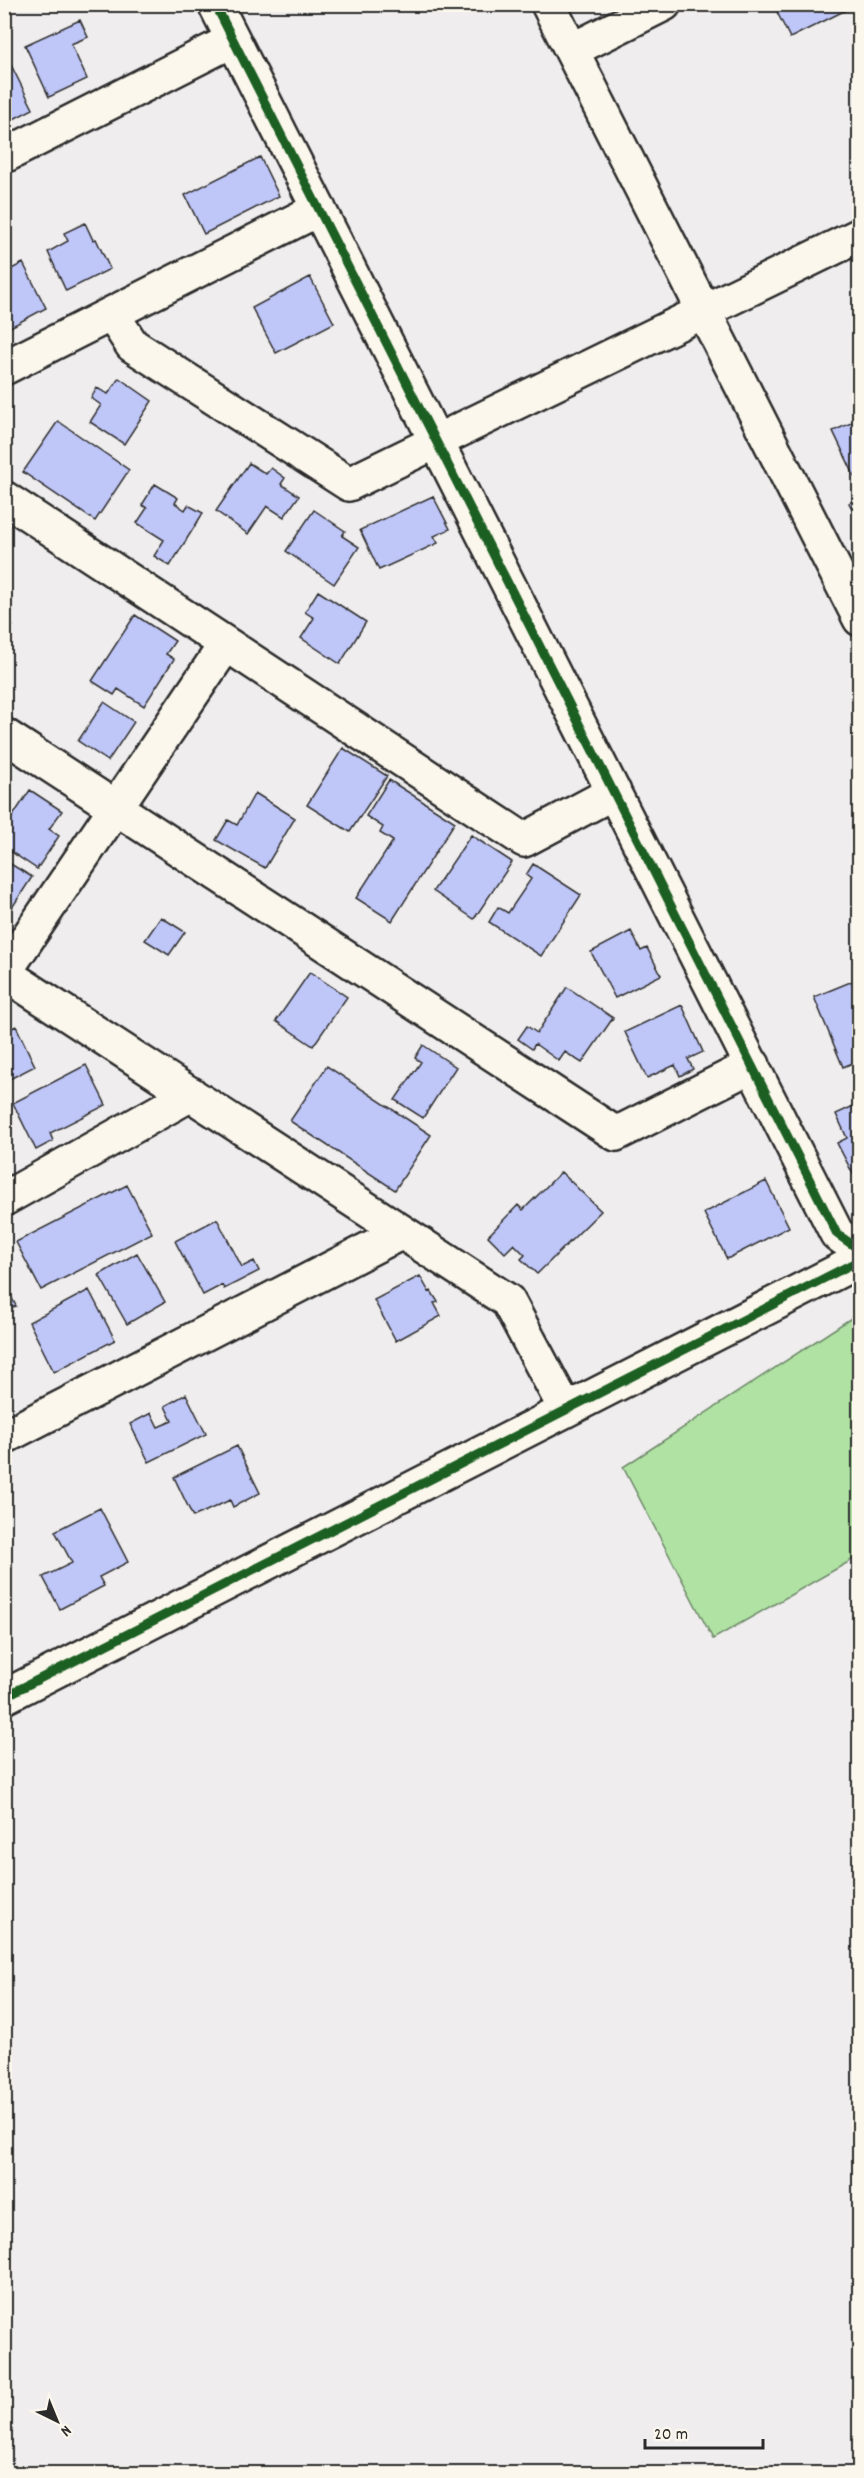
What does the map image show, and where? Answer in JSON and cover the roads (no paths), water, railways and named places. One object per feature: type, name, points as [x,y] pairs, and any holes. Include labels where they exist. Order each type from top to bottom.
[{"type":"street","points":[[215,4],[837,1234],[860,1250]]},
{"type":"street","points":[[548,4],[703,311],[850,578],[860,619]]},
{"type":"street","points":[[572,50],[664,4]]},
{"type":"street","points":[[4,156],[233,40]]},
{"type":"street","points":[[4,368],[319,209]]},
{"type":"street","points":[[112,314],[132,345],[349,484],[860,235]]},
{"type":"street","points":[[4,498],[524,840],[614,792]]},
{"type":"street","points":[[225,644],[5,973],[508,1301],[566,1410]]},
{"type":"street","points":[[4,735],[616,1134],[753,1065]]},
{"type":"street","points":[[4,1199],[191,1094]]},
{"type":"street","points":[[4,1437],[402,1232]]},
{"type":"street","points":[[4,1697],[860,1260]]}]
